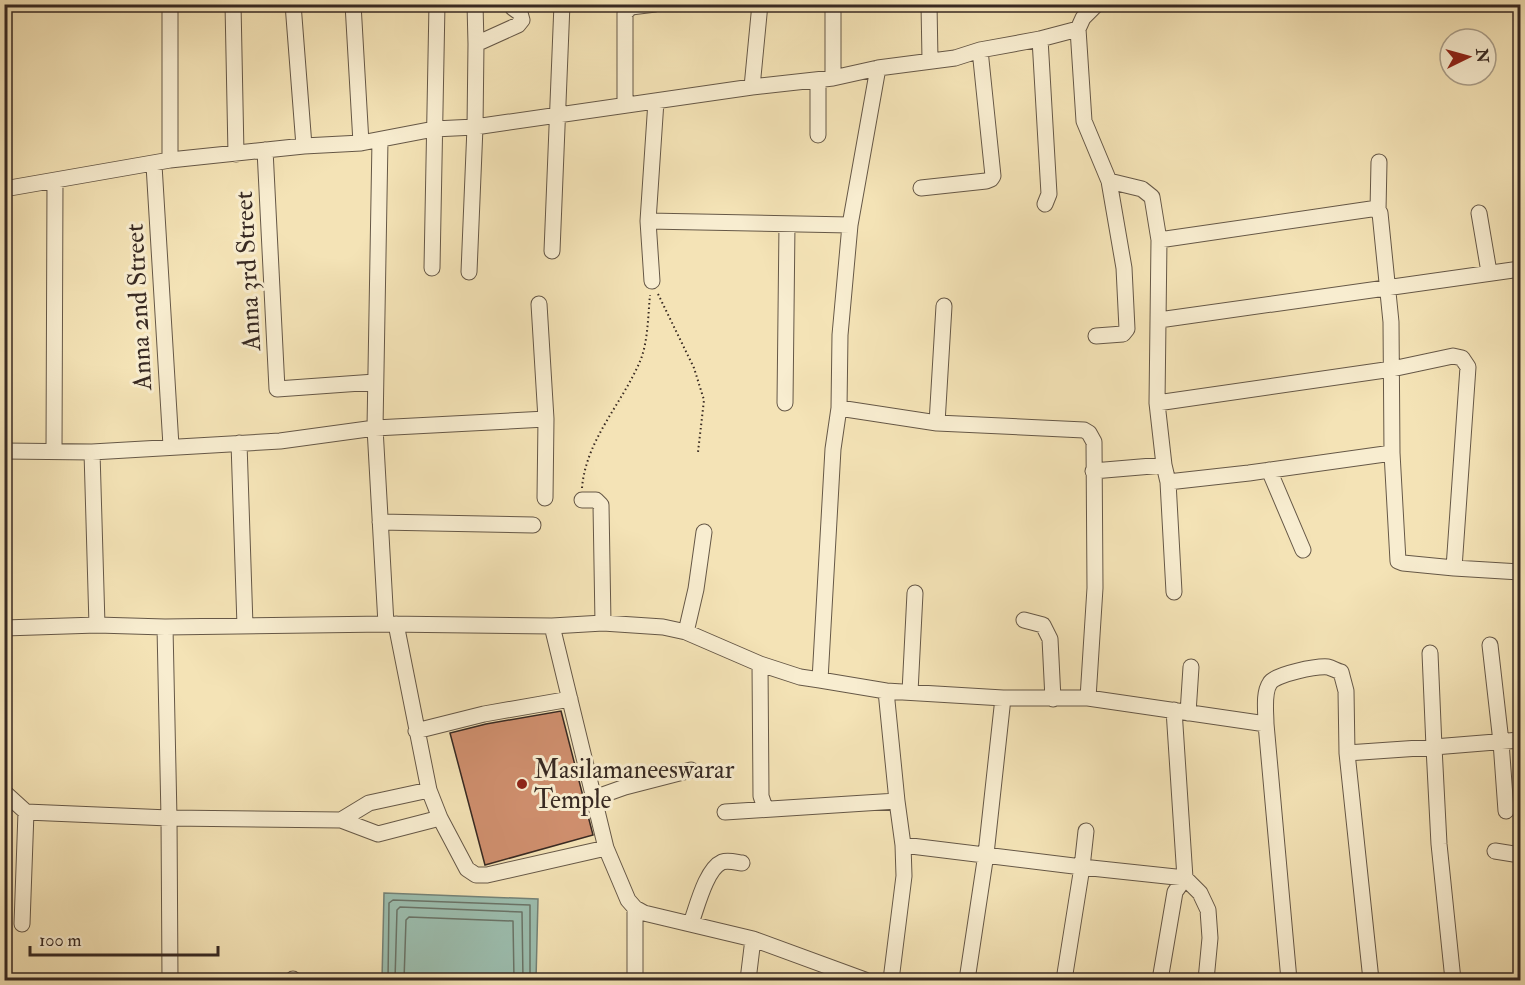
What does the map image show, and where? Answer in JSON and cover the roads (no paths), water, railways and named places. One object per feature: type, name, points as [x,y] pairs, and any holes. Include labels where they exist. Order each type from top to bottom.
[{"type":"street","points":[[170,4],[170,160]]},
{"type":"street","points":[[233,4],[236,154]]},
{"type":"street","points":[[293,4],[304,146]]},
{"type":"street","points":[[353,4],[361,143]]},
{"type":"street","points":[[432,268],[437,4]]},
{"type":"street","points":[[469,272],[476,127],[475,4]]},
{"type":"street","points":[[552,251],[562,4]]},
{"type":"street","points":[[625,105],[625,12],[631,7],[655,4]]},
{"type":"street","points":[[752,87],[760,4]]},
{"type":"street","points":[[929,4],[930,60]]},
{"type":"street","points":[[1096,336],[1123,334],[1127,329],[1124,268],[1109,181],[1084,121],[1080,79],[1078,29],[1083,18],[1097,4]]},
{"type":"street","points":[[476,44],[518,25],[522,20],[520,13],[513,8]]},
{"type":"street","points":[[818,135],[833,9]]},
{"type":"street","points":[[4,189],[154,165],[170,160],[304,146],[361,143],[434,129],[476,127],[752,87],[825,79],[878,68],[955,58],[980,50],[1040,39],[1078,29]]},
{"type":"street","points":[[1040,39],[1049,194],[1045,204]]},
{"type":"street","points":[[921,188],[992,179],[980,50]]},
{"type":"street","points":[[820,680],[832,449],[839,408],[840,335],[850,225],[878,68]]},
{"type":"street","points":[[652,281],[648,221],[656,101]]},
{"type":"street","points":[[380,140],[375,382],[380,522],[391,624],[429,790],[440,818],[467,869],[476,875],[487,875],[606,848]]},
{"type":"street","name":"Anna 3rd Street","points":[[265,150],[277,389],[375,382]]},
{"type":"street","points":[[1379,162],[1378,210],[1391,322],[1392,453],[1398,561],[1454,568],[1521,572]]},
{"type":"street","name":"Anna 2nd Street","points":[[154,165],[171,446]]},
{"type":"street","points":[[1109,181],[1142,189],[1152,197],[1159,240],[1157,404],[1168,482],[1174,592]]},
{"type":"street","points":[[54,452],[55,182]]},
{"type":"street","points":[[1159,240],[1378,210]]},
{"type":"street","points":[[1479,213],[1489,272]]},
{"type":"street","points":[[648,221],[850,225]]},
{"type":"street","points":[[785,404],[787,224]]},
{"type":"street","points":[[1159,320],[1521,269]]},
{"type":"street","points":[[539,304],[546,419],[544,498]]},
{"type":"street","points":[[937,423],[944,306]]},
{"type":"street","points":[[1157,404],[1392,369],[1453,356],[1462,358],[1468,368],[1454,568]]},
{"type":"street","points":[[839,408],[937,423],[1084,430],[1089,433],[1094,442],[1095,588],[1088,698]]},
{"type":"street","points":[[4,451],[92,452],[280,441],[375,428],[546,419]]},
{"type":"street","points":[[238,443],[245,626]]},
{"type":"street","points":[[92,452],[97,625]]},
{"type":"street","points":[[1168,482],[1392,453]]},
{"type":"street","points":[[1093,471],[1164,465]]},
{"type":"street","points":[[1269,470],[1303,550]]},
{"type":"street","points":[[582,500],[596,500],[601,505],[603,623]]},
{"type":"street","points":[[380,522],[534,525]]},
{"type":"street","points":[[686,632],[696,589],[704,531]]},
{"type":"street","points":[[910,692],[915,593]]},
{"type":"street","points":[[1024,620],[1042,625],[1050,639],[1053,699]]},
{"type":"street","points":[[4,628],[97,625],[165,627],[391,624],[552,626],[603,623],[663,627],[686,632],[760,664],[800,677],[886,691],[1003,698],[1088,698],[1266,724]]},
{"type":"street","points":[[552,626],[606,848],[628,900],[635,908],[753,939],[865,981]]},
{"type":"street","points":[[165,627],[170,818],[170,981]]},
{"type":"street","points":[[1490,645],[1506,811]]},
{"type":"street","points":[[1430,653],[1439,844],[1453,981]]},
{"type":"street","points":[[760,664],[761,796],[764,805],[768,808]]},
{"type":"street","points":[[1160,981],[1175,892],[1185,878],[1181,711],[1191,667]]},
{"type":"street","points":[[1289,981],[1266,724],[1267,692],[1269,683],[1274,678],[1293,672],[1327,667],[1341,672],[1346,691],[1347,753],[1371,981]]},
{"type":"street","points":[[886,691],[903,845],[904,876],[891,981]]},
{"type":"street","points":[[967,981],[986,854],[1003,698]]},
{"type":"street","points":[[416,731],[484,714],[570,699]]},
{"type":"street","points":[[1347,753],[1521,740]]},
{"type":"street","points":[[594,798],[625,787],[691,770]]},
{"type":"street","points":[[341,820],[369,803],[429,790]]},
{"type":"street","points":[[4,792],[26,812],[170,818],[341,820],[378,834],[440,818]]},
{"type":"street","points":[[725,812],[897,801]]},
{"type":"street","points":[[22,924],[26,812]]},
{"type":"street","points":[[1064,981],[1086,831]]},
{"type":"street","points":[[903,845],[1185,878],[1200,893],[1208,910],[1210,938],[1206,981]]},
{"type":"street","points":[[1495,851],[1521,855]]},
{"type":"street","points":[[691,923],[711,873],[720,863],[730,861],[742,863]]},
{"type":"street","points":[[635,908],[635,981]]},
{"type":"street","points":[[748,981],[753,939]]},
{"type":"water","points":[[384,893],[538,899],[536,980],[382,980]]},
{"type":"place","name":"Masilamaneeswarar Temple","points":[[522,784]]}]
